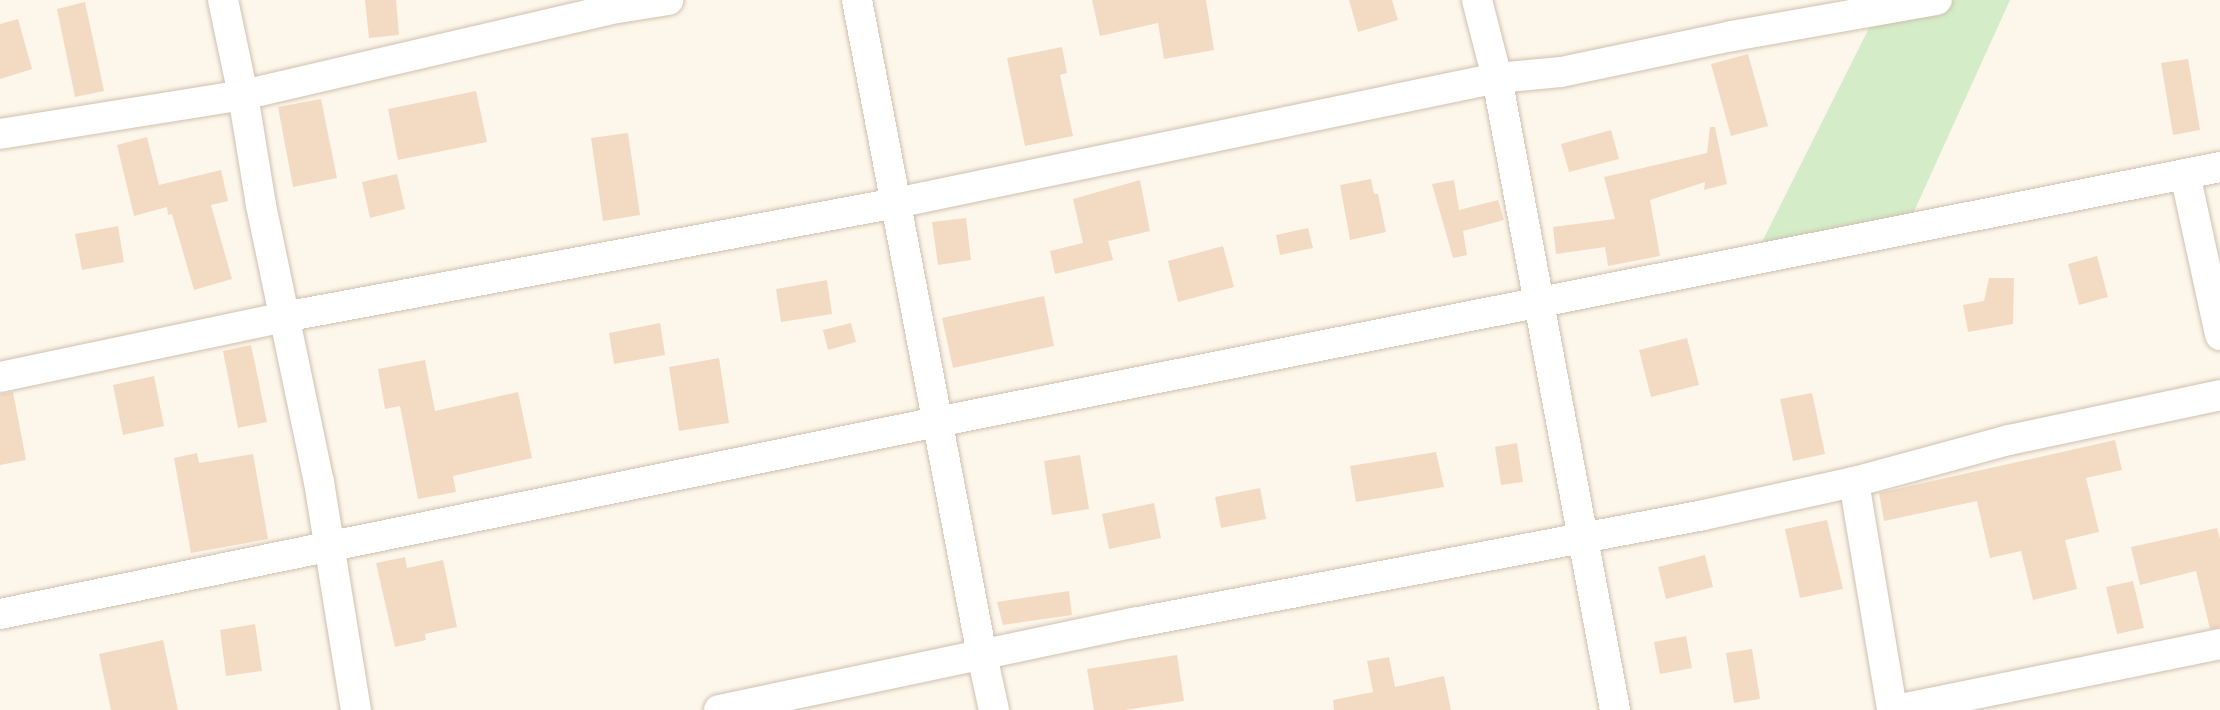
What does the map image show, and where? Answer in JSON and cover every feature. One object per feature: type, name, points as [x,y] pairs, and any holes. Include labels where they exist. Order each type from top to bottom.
[{"type":"street","points":[[223,0],[243,95],[261,206],[331,547],[356,710]]},
{"type":"street","points":[[0,134],[243,95],[618,8],[668,0]]},
{"type":"street","points":[[857,0],[994,710]]},
{"type":"street","points":[[1477,0],[1497,78],[1615,710]]},
{"type":"street","points":[[0,377],[285,317],[896,203],[1497,78],[1561,72],[1732,36],[1937,0]]},
{"type":"street","points":[[0,614],[1538,301],[1756,261],[2153,178],[2220,167]]},
{"type":"street","points":[[2185,174],[2220,335]]},
{"type":"street","points":[[719,710],[1133,623],[1704,515],[1854,482],[2009,440],[2220,395]]},
{"type":"street","points":[[1854,482],[1894,710],[2220,644]]},
{"type":"green space","points":[[1883,0],[2010,0],[1902,238],[1759,248]]},
{"type":"building","points":[[365,0],[396,0],[399,35],[369,38]]},
{"type":"building","points":[[1092,0],[1206,0],[1214,50],[1164,59],[1158,23],[1100,36]]},
{"type":"building","points":[[1349,0],[1392,0],[1398,20],[1358,32]]},
{"type":"building","points":[[85,2],[104,91],[75,97],[57,9]]},
{"type":"building","points":[[18,19],[32,69],[0,79],[0,24]]},
{"type":"building","points":[[1062,47],[1067,73],[1060,75],[1073,136],[1025,146],[1007,58]]},
{"type":"building","points":[[1748,54],[1768,126],[1731,136],[1711,64]]},
{"type":"building","points":[[2188,59],[2200,130],[2173,135],[2161,63]]},
{"type":"building","points":[[476,91],[487,142],[398,160],[388,109]]},
{"type":"building","points":[[321,99],[337,178],[293,187],[278,107]]},
{"type":"building","points":[[1710,127],[1715,127],[1727,184],[1704,190],[1705,182],[1650,200],[1660,256],[1608,266],[1605,247],[1556,254],[1553,227],[1615,219],[1604,177],[1707,153]]},
{"type":"building","points":[[1611,130],[1619,159],[1569,172],[1561,144]]},
{"type":"building","points":[[628,133],[640,215],[603,221],[591,138]]},
{"type":"building","points":[[147,137],[159,185],[221,170],[228,201],[211,205],[232,279],[194,290],[172,214],[168,215],[167,207],[134,216],[117,145]]},
{"type":"building","points":[[397,174],[405,209],[370,218],[362,182]]},
{"type":"building","points":[[1371,179],[1374,194],[1378,194],[1386,232],[1350,240],[1340,185]]},
{"type":"building","points":[[1140,180],[1150,231],[1108,241],[1113,260],[1055,274],[1050,251],[1083,243],[1073,199]]},
{"type":"building","points":[[1454,180],[1459,210],[1498,200],[1504,220],[1463,231],[1467,255],[1453,258],[1432,184]]},
{"type":"building","points":[[966,218],[971,260],[938,265],[932,222]]},
{"type":"building","points":[[118,226],[124,262],[82,270],[75,234]]},
{"type":"building","points":[[1308,228],[1313,248],[1280,255],[1276,235]]},
{"type":"building","points":[[1223,246],[1234,287],[1178,302],[1168,261]]},
{"type":"building","points":[[2097,256],[2108,297],[2079,305],[2068,264]]},
{"type":"building","points":[[1989,278],[2014,278],[2013,324],[1968,332],[1963,305],[1984,301]]},
{"type":"building","points":[[827,280],[832,314],[781,322],[776,289]]},
{"type":"building","points":[[1044,296],[1054,346],[953,368],[942,318]]},
{"type":"building","points":[[660,323],[665,355],[614,364],[609,333]]},
{"type":"building","points":[[851,323],[856,342],[828,350],[823,330]]},
{"type":"building","points":[[1687,338],[1699,385],[1651,397],[1639,350]]},
{"type":"building","points":[[251,345],[267,422],[238,428],[223,351]]},
{"type":"building","points":[[719,358],[729,423],[679,431],[669,367]]},
{"type":"building","points":[[425,360],[435,411],[518,392],[532,458],[453,476],[456,492],[418,499],[400,406],[385,409],[378,369]]},
{"type":"building","points":[[154,376],[164,426],[123,435],[113,385]]},
{"type":"building","points":[[13,392],[26,460],[0,465],[0,394]]},
{"type":"building","points":[[1812,393],[1825,454],[1793,461],[1780,399]]},
{"type":"building","points":[[2115,440],[2122,470],[2086,478],[2099,532],[2065,540],[2077,589],[2033,600],[2021,551],[1990,558],[1977,501],[1884,521],[1879,493]]},
{"type":"building","points":[[1517,443],[1523,482],[1501,485],[1495,447]]},
{"type":"building","points":[[1436,452],[1444,487],[1356,502],[1350,466]]},
{"type":"building","points":[[197,453],[199,463],[253,454],[268,539],[191,553],[174,458]]},
{"type":"building","points":[[1080,455],[1089,509],[1052,515],[1044,461]]},
{"type":"building","points":[[1260,488],[1266,519],[1221,528],[1215,497]]},
{"type":"building","points":[[1154,503],[1161,538],[1109,549],[1102,514]]},
{"type":"building","points":[[1827,520],[1843,589],[1800,598],[1785,529]]},
{"type":"building","points":[[2217,528],[2220,539],[2220,627],[2210,629],[2196,571],[2140,585],[2131,547]]},
{"type":"building","points":[[1705,555],[1713,587],[1666,599],[1658,567]]},
{"type":"building","points":[[405,557],[407,568],[443,560],[457,627],[425,634],[426,640],[395,647],[376,563]]},
{"type":"building","points":[[2133,581],[2144,628],[2117,634],[2106,587]]},
{"type":"building","points":[[1069,591],[1072,615],[1003,625],[997,602]]},
{"type":"building","points":[[255,624],[262,671],[226,676],[220,630]]},
{"type":"building","points":[[1686,636],[1692,668],[1660,674],[1654,642]]},
{"type":"building","points":[[163,640],[178,710],[111,710],[99,654]]},
{"type":"building","points":[[1752,649],[1760,699],[1734,703],[1726,653]]},
{"type":"building","points":[[1177,655],[1184,701],[1124,710],[1094,710],[1087,669]]},
{"type":"building","points":[[1389,657],[1395,687],[1444,676],[1451,710],[1334,710],[1333,700],[1373,692],[1367,661]]}]
